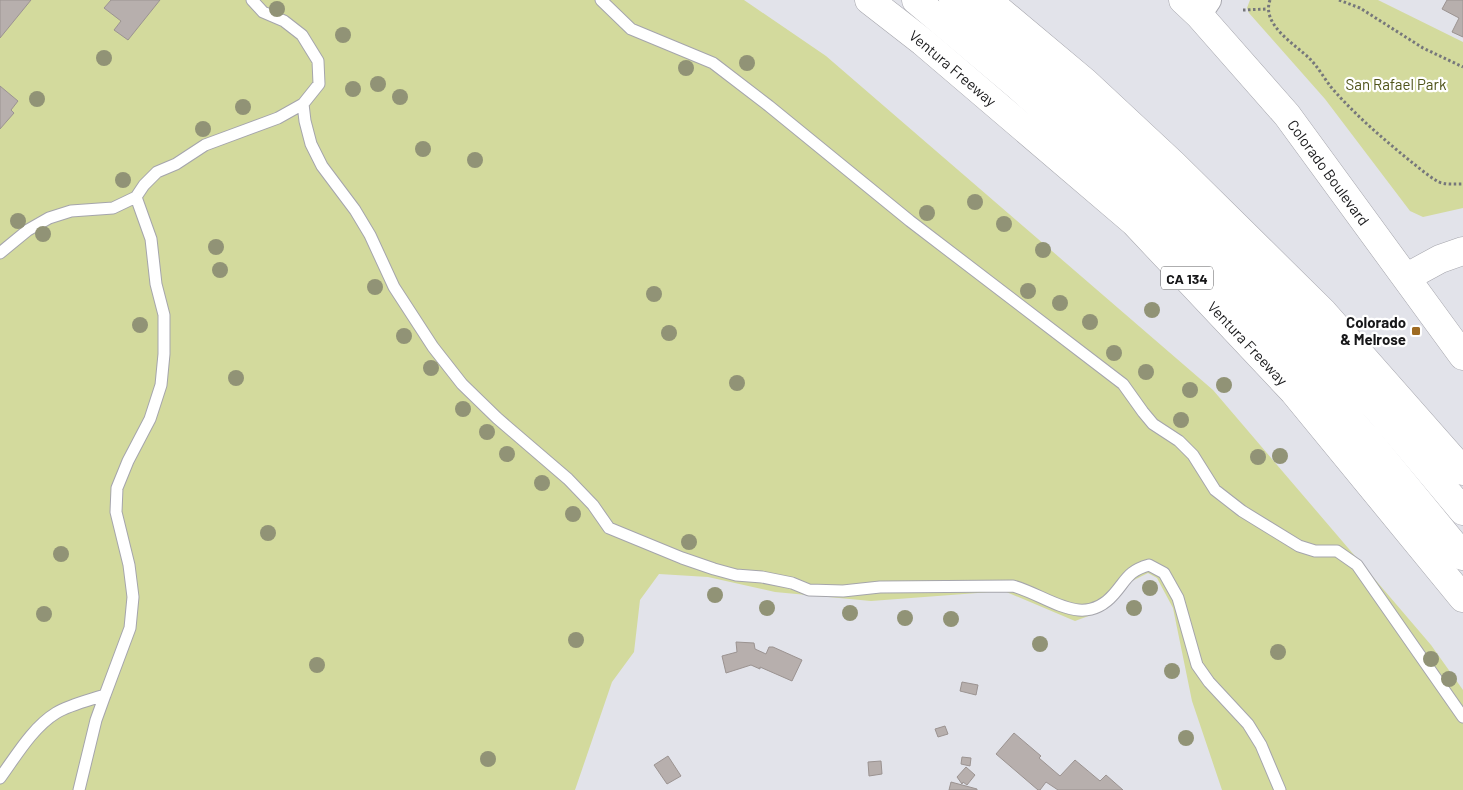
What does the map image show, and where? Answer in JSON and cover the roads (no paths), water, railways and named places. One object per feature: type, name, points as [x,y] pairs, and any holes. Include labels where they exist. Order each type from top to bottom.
[{"type":"main road","name":"Ventura Freeway","points":[[869,0],[923,42],[1134,222],[1294,392],[1463,598]]},
{"type":"main road","points":[[916,0],[1019,87],[1109,168],[1250,306],[1367,439],[1463,556]]},
{"type":"main road","points":[[953,0],[1101,128],[1215,236],[1380,412],[1463,511]]},
{"type":"main road","points":[[987,0],[1092,89],[1173,164],[1316,305],[1463,471]]},
{"type":"main road","name":"Colorado Boulevard","points":[[1197,5],[1287,115],[1463,356]]},
{"type":"main road","points":[[1407,277],[1440,259],[1463,251]]},
{"type":"lane","points":[[0,253],[28,230],[49,218],[71,211],[113,208],[136,197],[144,184],[157,172],[176,164],[205,145],[278,118],[303,104],[319,84],[318,61],[302,36],[284,21],[263,12],[252,0]]},
{"type":"lane","points":[[601,0],[631,29],[713,63],[910,221],[1123,384],[1153,424],[1179,441],[1193,454],[1215,490],[1242,511],[1299,546],[1315,550],[1337,551],[1357,565],[1463,717]]},
{"type":"lane","points":[[303,104],[311,144],[322,166],[355,210],[370,235],[394,287],[433,347],[462,384],[568,479],[592,505],[609,528],[714,569],[736,575],[762,576],[792,583],[809,590],[843,591],[880,587],[1013,586],[1029,590],[1075,610],[1090,611],[1102,606],[1135,569],[1149,566],[1164,573],[1178,598],[1197,664],[1209,682],[1248,724],[1261,745],[1280,790]]},
{"type":"lane","points":[[79,790],[96,720],[130,628],[133,597],[129,565],[116,512],[117,488],[128,461],[150,419],[161,385],[164,354],[164,315],[156,284],[151,239],[136,197]]},
{"type":"lane","points":[[0,778],[18,752],[42,724],[57,712],[105,695]]},
{"type":"place","name":"Colorado & Melrose","points":[[1416,331]]},
{"type":"park label","name":"San Rafael Park","points":[[1396,84]]}]
